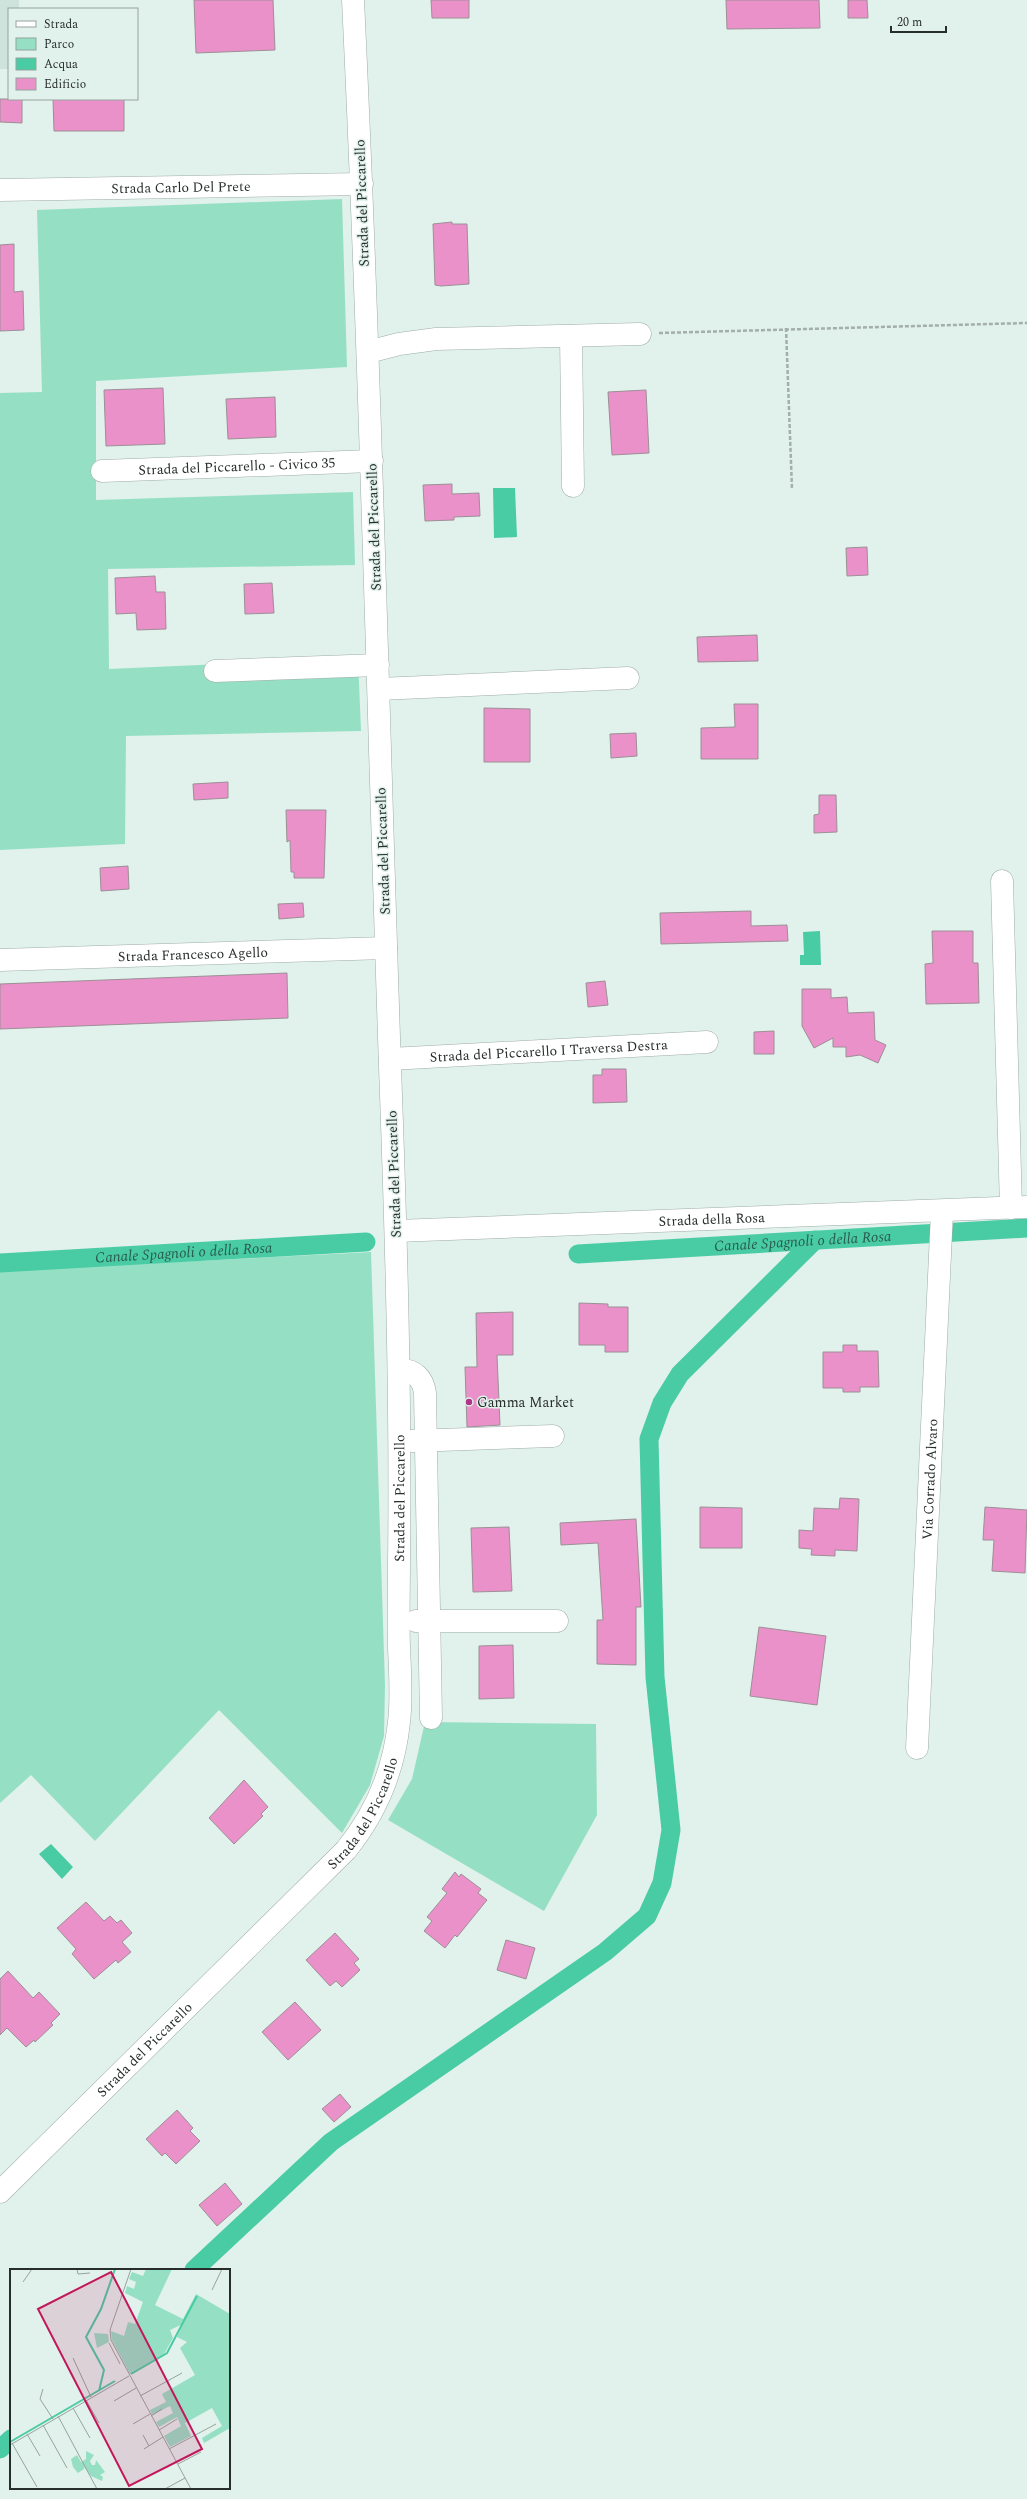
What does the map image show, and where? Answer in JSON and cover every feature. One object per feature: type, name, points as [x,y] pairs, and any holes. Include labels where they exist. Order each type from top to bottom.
[{"type":"street","name":"Strada del Piccarello","points":[[0,2192],[329,1868],[359,1833],[382,1792],[397,1740],[400,1703],[398,1621],[400,1441],[396,1231],[372,461],[362,184],[353,0]]},
{"type":"street","name":"Strada Carlo Del Prete","points":[[0,190],[362,184]]},
{"type":"street","points":[[368,352],[399,344],[436,339],[640,334]]},
{"type":"street","points":[[570,336],[573,486]]},
{"type":"street","name":"Strada del Piccarello - Civico 35","points":[[102,471],[372,461]]},
{"type":"street","points":[[215,670],[378,665]]},
{"type":"street","points":[[379,689],[628,678]]},
{"type":"street","points":[[1002,881],[1019,1208]]},
{"type":"street","name":"Strada Francesco Agello","points":[[0,960],[386,948]]},
{"type":"street","name":"Strada del Piccarello I Traversa Destra","points":[[390,1059],[707,1042]]},
{"type":"street","name":"Strada della Rosa","points":[[396,1231],[1019,1208]]},
{"type":"street","name":"Via Corrado Alvaro","points":[[917,1748],[942,1212]]},
{"type":"street","points":[[399,1370],[414,1374],[424,1387],[431,1718]]},
{"type":"street","points":[[400,1441],[553,1436]]},
{"type":"street","points":[[398,1621],[557,1621]]},
{"type":"path","points":[[640,334],[786,328],[1027,323]]},
{"type":"path","points":[[786,328],[792,489]]},
{"type":"shaded area","points":[[0,0],[19,0],[19,8],[8,8],[8,69],[0,69]]},
{"type":"green space","points":[[342,199],[347,367],[96,381],[96,500],[353,492],[355,565],[108,569],[109,669],[358,658],[361,731],[126,736],[125,844],[0,850],[0,393],[42,392],[37,210]]},
{"type":"green space","points":[[371,1252],[385,1685],[384,1736],[370,1785],[342,1833],[219,1710],[95,1841],[31,1775],[0,1803],[0,1271]]},
{"type":"green space","points":[[425,1722],[596,1724],[597,1815],[544,1911],[388,1820],[412,1779]]},
{"type":"water","points":[[493,488],[515,488],[517,537],[494,538]]},
{"type":"water","points":[[820,931],[821,965],[800,965],[800,955],[804,955],[803,932]]},
{"type":"water","points":[[51,1844],[73,1867],[62,1879],[39,1854]]},
{"type":"building","points":[[194,0],[273,0],[275,50],[196,53]]},
{"type":"building","points":[[431,0],[469,0],[469,18],[432,18]]},
{"type":"building","points":[[726,0],[819,0],[820,28],[727,29]]},
{"type":"building","points":[[848,0],[867,0],[868,18],[848,18]]},
{"type":"building","points":[[0,99],[22,100],[22,123],[0,122]]},
{"type":"building","points":[[53,100],[124,100],[124,131],[54,131]]},
{"type":"building","points":[[452,222],[452,224],[467,224],[469,284],[435,285],[433,224]]},
{"type":"building","points":[[14,244],[14,292],[23,291],[24,330],[0,331],[0,245]]},
{"type":"building","points":[[163,388],[165,444],[106,446],[104,390]]},
{"type":"building","points":[[646,390],[649,453],[612,455],[608,392]]},
{"type":"building","points":[[275,397],[276,437],[228,439],[226,399]]},
{"type":"building","points":[[452,484],[452,494],[479,493],[480,516],[454,517],[454,520],[425,521],[423,485]]},
{"type":"building","points":[[867,547],[868,575],[847,576],[846,548]]},
{"type":"building","points":[[155,576],[156,592],[165,592],[166,629],[137,630],[136,613],[116,614],[115,578]]},
{"type":"building","points":[[272,583],[274,613],[245,614],[244,584]]},
{"type":"building","points":[[757,635],[758,661],[698,662],[697,637]]},
{"type":"building","points":[[734,704],[758,704],[758,759],[701,759],[701,728],[735,727]]},
{"type":"building","points":[[484,708],[530,709],[530,762],[484,762]]},
{"type":"building","points":[[636,733],[637,756],[611,758],[610,734]]},
{"type":"building","points":[[228,782],[228,798],[194,800],[193,784]]},
{"type":"building","points":[[819,795],[836,795],[837,832],[814,833],[814,815],[819,814]]},
{"type":"building","points":[[286,810],[326,810],[324,878],[294,878],[294,872],[291,872],[290,840],[287,842]]},
{"type":"building","points":[[128,866],[129,889],[101,891],[100,868]]},
{"type":"building","points":[[303,903],[304,917],[279,919],[278,904]]},
{"type":"building","points":[[751,911],[751,926],[787,925],[788,941],[661,944],[660,913]]},
{"type":"building","points":[[932,931],[973,931],[973,963],[978,963],[979,1003],[926,1004],[925,964],[933,963]]},
{"type":"building","points":[[287,973],[288,1018],[0,1029],[0,984]]},
{"type":"building","points":[[605,981],[608,1005],[588,1007],[586,983]]},
{"type":"building","points":[[802,989],[831,989],[831,998],[847,997],[848,1013],[874,1012],[875,1040],[886,1045],[878,1063],[860,1055],[846,1057],[846,1047],[833,1047],[833,1038],[814,1048],[802,1026]]},
{"type":"building","points":[[774,1031],[774,1054],[754,1054],[754,1032]]},
{"type":"building","points":[[602,1069],[626,1069],[627,1102],[593,1103],[593,1075],[602,1075]]},
{"type":"building","points":[[579,1303],[608,1304],[608,1307],[628,1307],[628,1352],[605,1352],[605,1345],[579,1345]]},
{"type":"building","points":[[513,1312],[513,1355],[497,1355],[500,1425],[467,1427],[465,1367],[477,1367],[476,1313]]},
{"type":"building","points":[[843,1345],[857,1345],[857,1351],[878,1351],[879,1387],[860,1387],[860,1392],[843,1392],[843,1388],[823,1388],[823,1352],[843,1352]]},
{"type":"building","points":[[840,1498],[859,1499],[857,1551],[835,1550],[835,1556],[811,1555],[812,1549],[799,1548],[799,1530],[813,1531],[814,1508],[839,1509]]},
{"type":"building","points":[[700,1507],[742,1508],[742,1548],[700,1548]]},
{"type":"building","points":[[985,1507],[1027,1510],[1025,1573],[992,1571],[994,1540],[983,1540]]},
{"type":"building","points":[[636,1519],[641,1607],[636,1607],[636,1665],[597,1664],[597,1620],[603,1620],[598,1543],[561,1545],[560,1523]]},
{"type":"building","points":[[509,1527],[512,1591],[473,1592],[471,1528]]},
{"type":"building","points":[[759,1627],[826,1636],[817,1705],[750,1696]]},
{"type":"building","points":[[513,1645],[514,1698],[479,1699],[479,1646]]},
{"type":"building","points":[[244,1780],[268,1807],[261,1814],[263,1816],[234,1844],[209,1818]]},
{"type":"building","points":[[455,1872],[459,1877],[461,1874],[481,1889],[478,1893],[487,1900],[457,1937],[455,1935],[445,1948],[424,1931],[432,1921],[427,1917],[447,1893],[442,1889]]},
{"type":"building","points":[[86,1902],[104,1921],[110,1916],[117,1923],[121,1920],[132,1933],[122,1942],[131,1952],[118,1963],[116,1960],[94,1979],[72,1954],[76,1949],[57,1928]]},
{"type":"building","points":[[335,1933],[359,1959],[354,1963],[360,1970],[342,1987],[336,1981],[330,1986],[306,1960]]},
{"type":"building","points":[[506,1940],[535,1948],[526,1979],[497,1970]]},
{"type":"building","points":[[8,1971],[33,1998],[39,1992],[60,2014],[51,2023],[53,2025],[35,2042],[34,2040],[26,2047],[7,2028],[0,2035],[0,1979]]},
{"type":"building","points":[[295,2002],[321,2030],[288,2060],[262,2032]]},
{"type":"building","points":[[340,2094],[351,2107],[334,2122],[322,2109]]},
{"type":"building","points":[[177,2110],[193,2128],[190,2131],[200,2141],[176,2164],[165,2153],[162,2156],[146,2139]]},
{"type":"building","points":[[225,2183],[242,2204],[217,2226],[199,2205]]},
{"type":"waterway","name":"Canale Spagnoli o della Rosa","points":[[578,1254],[1027,1228]]},
{"type":"waterway","points":[[195,2269],[331,2142],[605,1952],[647,1916],[662,1883],[671,1830],[655,1677],[649,1439],[662,1403],[680,1374],[815,1240]]},
{"type":"waterway","name":"Canale Spagnoli o della Rosa","points":[[0,1263],[366,1242]]},
{"type":"waterway","points":[[0,2449],[10,2440]]},
{"type":"place","name":"Gamma Market","points":[[469,1402]]}]
